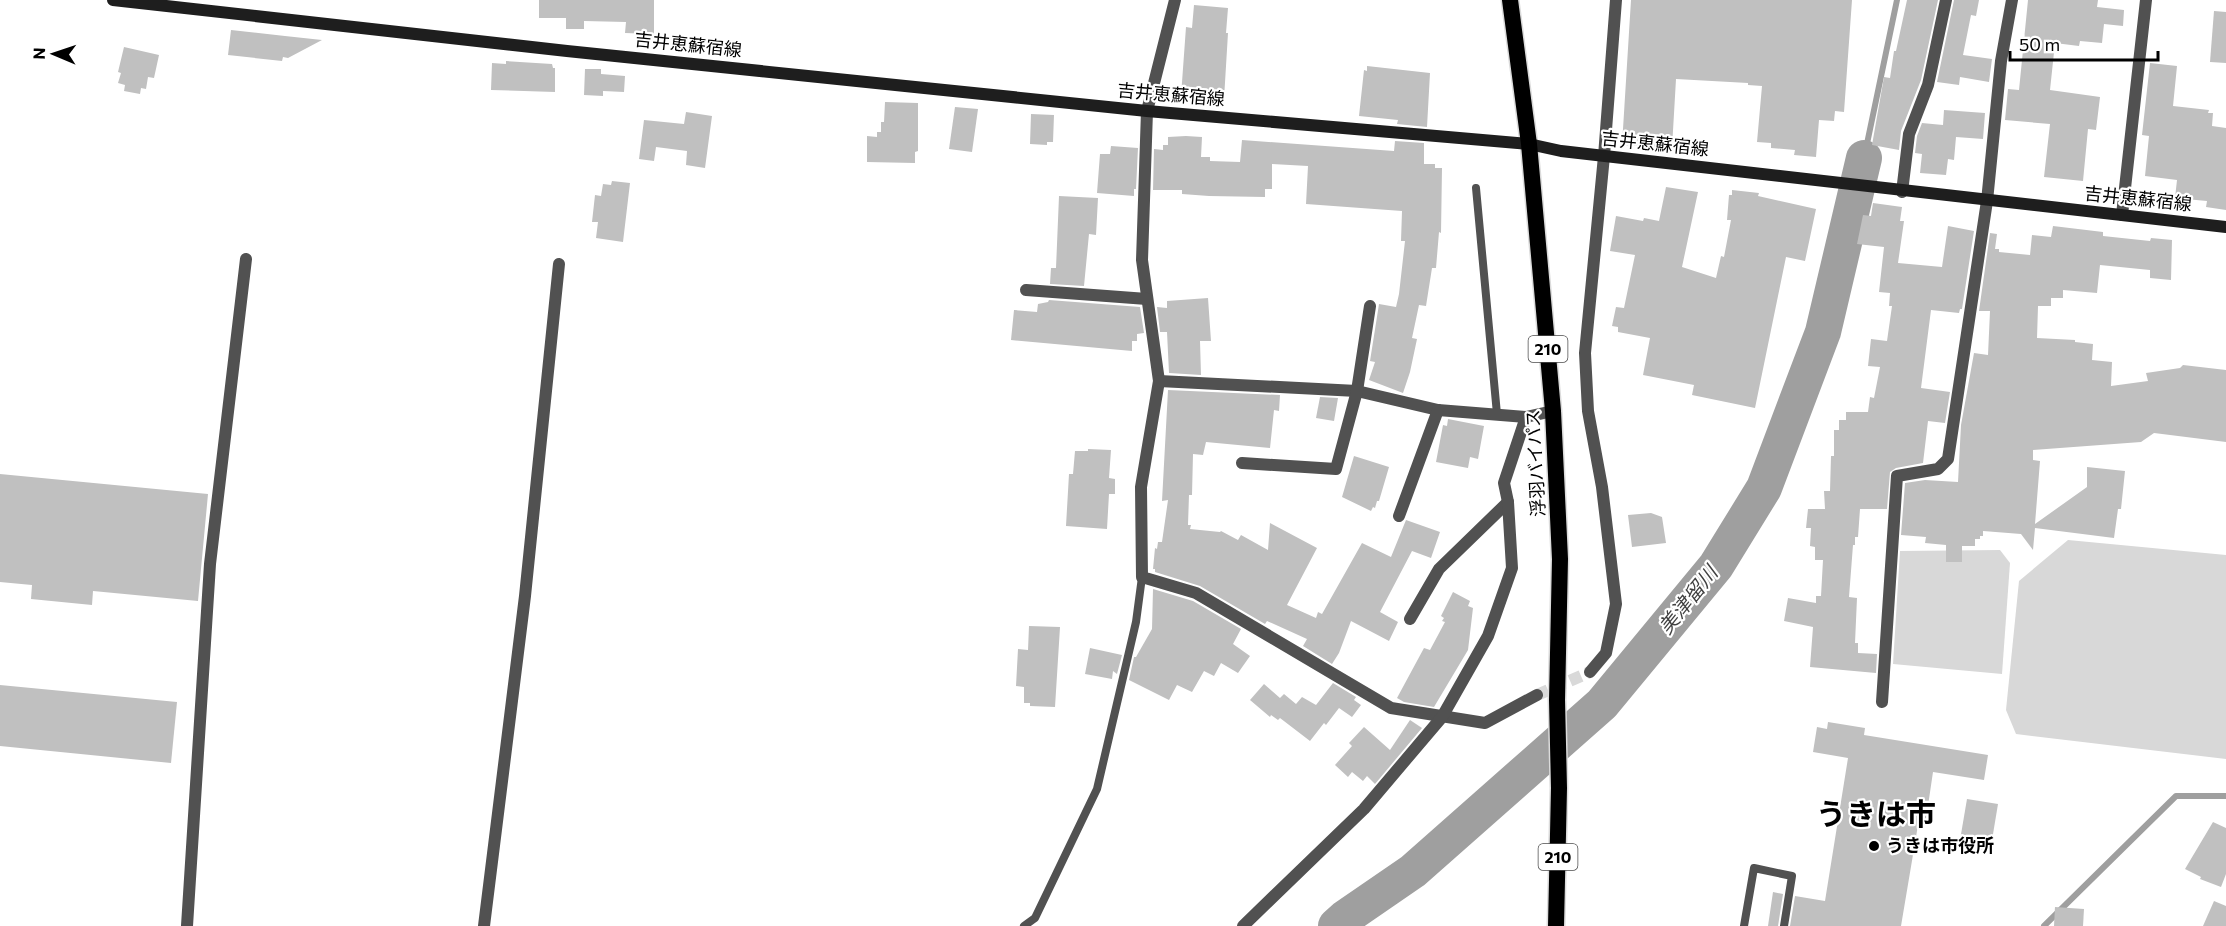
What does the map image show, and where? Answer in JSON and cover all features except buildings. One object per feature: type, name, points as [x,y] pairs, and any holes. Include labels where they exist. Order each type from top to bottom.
[{"type":"highway","name":"浮羽バイパス","points":[[1510,0],[1529,144],[1553,411],[1560,559],[1556,926]]},
{"type":"main road","name":"吉井恵蘇宿線","points":[[113,0],[567,51],[1148,111],[1529,144],[1561,151],[1823,180],[1902,192],[2226,227]]},
{"type":"street","points":[[1175,0],[1148,111],[1142,260],[1159,381],[1141,487],[1142,577],[1196,593],[1392,708],[1485,723],[1537,695]]},
{"type":"street","points":[[1590,672],[1606,653],[1616,604],[1602,487],[1588,411],[1584,353],[1604,156],[1616,0]]},
{"type":"street","points":[[1902,192],[1909,134],[1928,85],[1946,0]]},
{"type":"street","points":[[1882,702],[1897,476],[1938,469],[1948,459],[1987,201],[2001,61],[2012,0]]},
{"type":"street","points":[[2122,215],[2146,0]]},
{"type":"street","points":[[187,926],[210,564],[246,259]]},
{"type":"street","points":[[484,926],[525,596],[559,264]]},
{"type":"street","points":[[1026,290],[1147,299]]},
{"type":"street","points":[[1242,463],[1336,469],[1357,391],[1370,306]]},
{"type":"street","points":[[1159,381],[1357,391],[1438,410],[1526,417],[1553,411]]},
{"type":"street","points":[[1399,516],[1438,410]]},
{"type":"street","points":[[1243,926],[1364,809],[1442,717],[1488,636],[1512,568],[1508,502],[1504,483],[1526,417]]},
{"type":"street","points":[[1410,619],[1439,569],[1508,502]]},
{"type":"lane","points":[[1476,188],[1497,414]]},
{"type":"lane","points":[[1023,926],[1035,918],[1097,789],[1136,622],[1142,577]]},
{"type":"lane","points":[[1744,926],[1754,868],[1792,876],[1784,926]]},
{"type":"shaded area","points":[[2068,540],[2226,555],[2226,759],[2016,734],[2006,710],[2019,581]]},
{"type":"shaded area","points":[[2000,550],[2010,563],[2002,674],[1893,664],[1900,551]]},
{"type":"waterway","points":[[1864,158],[1897,0]]},
{"type":"waterway","name":"美津留川","points":[[1336,926],[1413,871],[1602,704],[1716,566],[1764,488],[1823,332],[1864,158]]},
{"type":"waterway","points":[[2044,926],[2176,796],[2226,796]]},
{"type":"tunnel","points":[[1537,695],[1590,672]]},
{"type":"place","name":"うきは市役所","points":[[1874,846]]},
{"type":"district","name":"うきは市","points":[[1876,815]]}]
